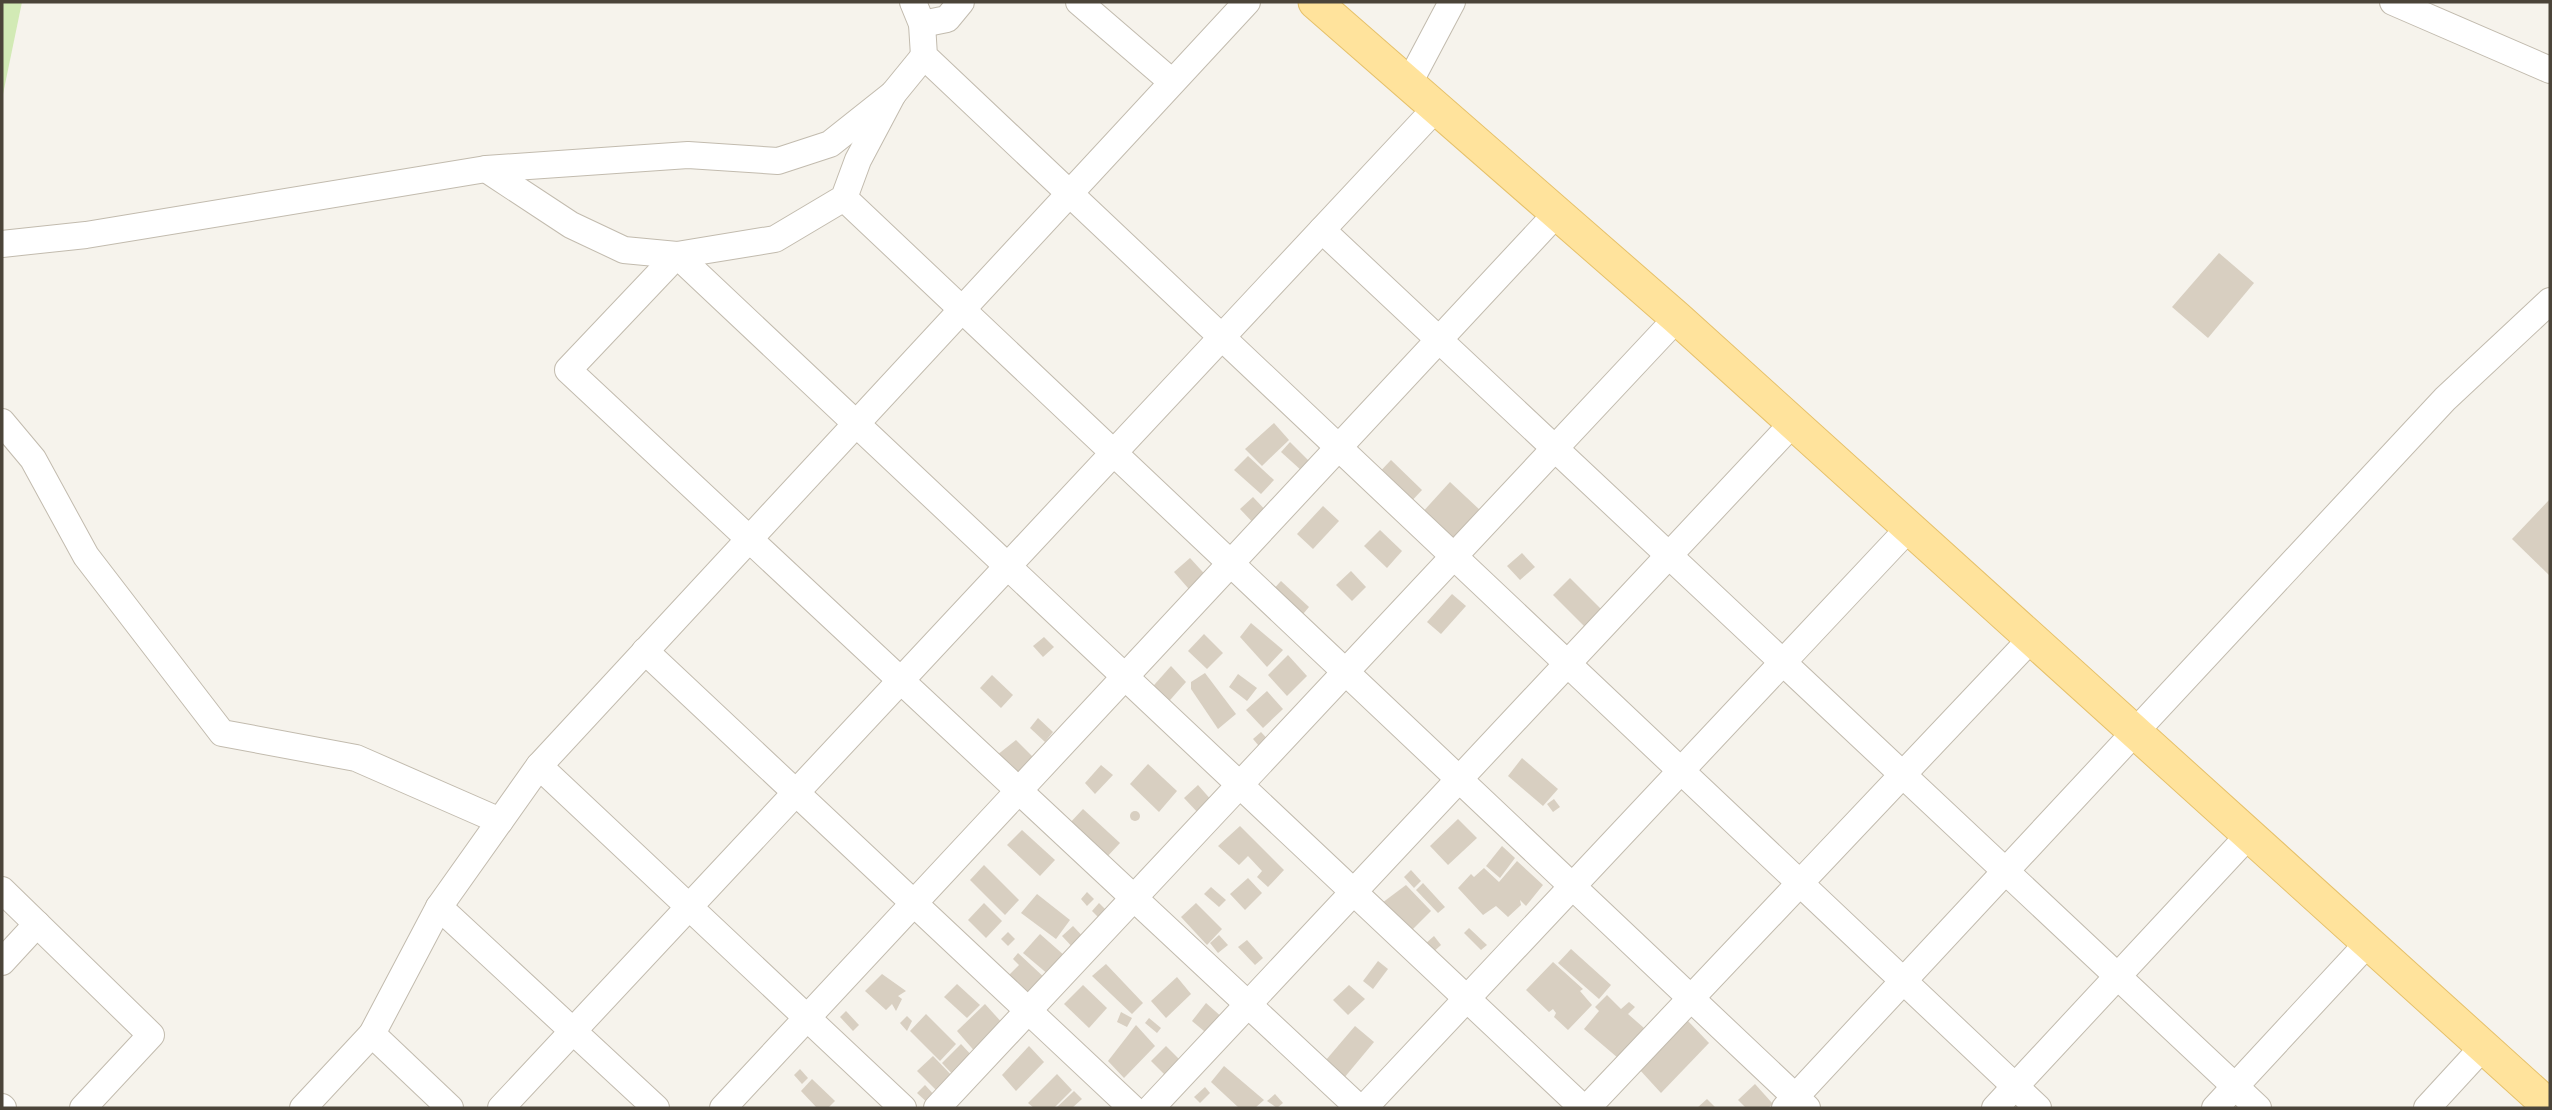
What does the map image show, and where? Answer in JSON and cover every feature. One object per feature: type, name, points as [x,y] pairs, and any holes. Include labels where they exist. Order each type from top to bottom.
[{"type":"main road","points":[[1315,2],[1677,318],[2550,1107]]},
{"type":"street","points":[[961,2],[947,19],[917,13],[924,56],[2038,1108]]},
{"type":"street","points":[[1079,2],[1172,82]]},
{"type":"street","points":[[303,1108],[372,1034],[439,907],[539,766],[1247,2]]},
{"type":"street","points":[[1408,85],[1452,2]]},
{"type":"street","points":[[2393,2],[2439,10],[2550,70]]},
{"type":"street","points":[[486,169],[570,225],[624,250],[677,255],[775,239],[844,198],[858,160],[893,94],[924,56]]},
{"type":"street","points":[[2,244],[86,234],[486,169],[688,155],[778,161],[830,144],[893,94]]},
{"type":"street","points":[[501,1108],[1436,108]]},
{"type":"street","points":[[844,198],[1691,998],[1796,1104],[1904,981],[2445,399],[2550,301]]},
{"type":"street","points":[[723,1108],[1557,213]]},
{"type":"street","points":[[1322,230],[2258,1108]]},
{"type":"street","points":[[677,255],[1585,1108],[2032,638]]},
{"type":"street","points":[[677,255],[568,370],[1362,1108],[1909,528]]},
{"type":"street","points":[[937,1108],[1677,318]]},
{"type":"street","points":[[2,422],[33,459],[86,556],[222,733],[356,758],[500,821]]},
{"type":"street","points":[[1151,1108],[1793,424]]},
{"type":"street","points":[[645,651],[1132,1108]]},
{"type":"street","points":[[539,766],[903,1108]]},
{"type":"street","points":[[1995,1108],[2249,835]]},
{"type":"street","points":[[2,890],[151,1035],[83,1108]]},
{"type":"street","points":[[439,907],[656,1108]]},
{"type":"street","points":[[2,962],[37,924]]},
{"type":"street","points":[[2215,1108],[2368,942]]},
{"type":"street","points":[[372,1034],[450,1108]]},
{"type":"street","points":[[2427,1108],[2484,1046]]},
{"type":"green space","points":[[2,2],[22,2],[2,99]]},
{"type":"building","points":[[2219,253],[2254,283],[2208,338],[2172,307]]},
{"type":"building","points":[[1274,423],[1289,440],[1262,466],[1245,449]]},
{"type":"building","points":[[1290,442],[1310,462],[1302,471],[1281,452]]},
{"type":"building","points":[[1248,456],[1274,480],[1261,494],[1234,470]]},
{"type":"building","points":[[1391,460],[1422,490],[1406,507],[1374,478]]},
{"type":"building","points":[[1450,482],[1481,511],[1451,544],[1420,515]]},
{"type":"building","points":[[1253,497],[1270,515],[1258,528],[1240,509]]},
{"type":"building","points":[[2550,499],[2550,576],[2512,539]]},
{"type":"building","points":[[1323,506],[1339,521],[1313,549],[1297,534]]},
{"type":"building","points":[[1380,530],[1402,551],[1387,568],[1364,546]]},
{"type":"building","points":[[1522,553],[1535,567],[1520,580],[1507,566]]},
{"type":"building","points":[[1190,558],[1211,581],[1195,596],[1174,572]]},
{"type":"building","points":[[1351,571],[1366,587],[1352,601],[1336,585]]},
{"type":"building","points":[[1570,578],[1608,616],[1591,633],[1553,595]]},
{"type":"building","points":[[1281,581],[1309,607],[1298,620],[1269,594]]},
{"type":"building","points":[[1452,594],[1466,606],[1441,634],[1427,622]]},
{"type":"building","points":[[1251,623],[1283,650],[1267,667],[1240,637]]},
{"type":"building","points":[[1204,634],[1223,653],[1207,669],[1188,651]]},
{"type":"building","points":[[1044,637],[1054,647],[1043,657],[1033,646]]},
{"type":"building","points":[[1288,655],[1307,676],[1287,696],[1268,675]]},
{"type":"building","points":[[1171,666],[1186,682],[1163,708],[1147,693]]},
{"type":"building","points":[[1205,673],[1236,714],[1218,729],[1191,689],[1191,682]]},
{"type":"building","points":[[1238,674],[1257,688],[1247,701],[1229,687]]},
{"type":"building","points":[[992,675],[1013,695],[1001,708],[980,688]]},
{"type":"building","points":[[1267,691],[1283,709],[1263,728],[1246,710]]},
{"type":"building","points":[[1038,718],[1053,732],[1045,742],[1030,728]]},
{"type":"building","points":[[1261,732],[1272,744],[1264,752],[1253,739]]},
{"type":"building","points":[[1016,740],[1039,763],[1019,785],[992,759]]},
{"type":"building","points":[[1522,758],[1558,789],[1543,806],[1508,776]]},
{"type":"building","points":[[1148,764],[1177,791],[1159,812],[1130,784]]},
{"type":"building","points":[[1101,765],[1113,775],[1095,794],[1085,783]]},
{"type":"building","points":[[1198,785],[1213,802],[1200,815],[1184,798]]},
{"type":"building","points":[[1554,799],[1560,807],[1553,812],[1547,804]]},
{"type":"building","points":[[1083,809],[1120,843],[1105,859],[1068,825]]},
{"type":"building","points":[[1135,811],[1139,812],[1139,820],[1135,821],[1131,820],[1130,816],[1131,812]]},
{"type":"building","points":[[1458,819],[1477,838],[1448,865],[1430,846]]},
{"type":"building","points":[[1240,826],[1284,870],[1268,887],[1257,877],[1262,871],[1248,856],[1239,865],[1218,846]]},
{"type":"building","points":[[1022,830],[1055,860],[1040,876],[1007,845]]},
{"type":"building","points":[[1502,846],[1515,858],[1500,878],[1486,866]]},
{"type":"building","points":[[1517,861],[1543,885],[1526,906],[1520,900],[1521,905],[1508,917],[1496,906],[1483,915],[1458,888],[1471,874],[1474,877],[1484,868],[1499,882]]},
{"type":"building","points":[[984,865],[1019,900],[1005,915],[970,880]]},
{"type":"building","points":[[1411,870],[1421,881],[1414,888],[1404,877]]},
{"type":"building","points":[[1248,878],[1262,893],[1245,910],[1230,894]]},
{"type":"building","points":[[1423,883],[1445,907],[1438,913],[1416,890]]},
{"type":"building","points":[[1406,885],[1431,911],[1404,938],[1374,909]]},
{"type":"building","points":[[1211,887],[1226,900],[1219,907],[1204,894]]},
{"type":"building","points":[[1087,892],[1094,899],[1087,906],[1081,899]]},
{"type":"building","points":[[1037,894],[1070,920],[1056,939],[1021,913]]},
{"type":"building","points":[[984,903],[1002,921],[986,938],[968,920]]},
{"type":"building","points":[[1099,903],[1110,914],[1103,922],[1092,911]]},
{"type":"building","points":[[1196,903],[1222,929],[1207,945],[1181,917]]},
{"type":"building","points":[[1073,926],[1087,941],[1076,951],[1062,936]]},
{"type":"building","points":[[1469,928],[1487,945],[1481,950],[1464,933]]},
{"type":"building","points":[[1008,932],[1015,939],[1008,946],[1001,939]]},
{"type":"building","points":[[1040,934],[1065,956],[1049,975],[1023,953]]},
{"type":"building","points":[[1219,935],[1228,945],[1218,953],[1210,943]]},
{"type":"building","points":[[1434,936],[1441,945],[1432,953],[1425,944]]},
{"type":"building","points":[[1247,940],[1263,958],[1255,965],[1238,947]]},
{"type":"building","points":[[1571,949],[1611,985],[1599,999],[1558,963]]},
{"type":"building","points":[[1018,953],[1047,980],[1025,1004],[1002,982],[1019,965],[1013,959]]},
{"type":"building","points":[[1378,961],[1388,969],[1373,989],[1363,981]]},
{"type":"building","points":[[1553,962],[1583,989],[1580,991],[1592,1005],[1568,1030],[1554,1017],[1556,1013],[1553,1009],[1549,1012],[1526,990]]},
{"type":"building","points":[[1106,964],[1143,1003],[1132,1014],[1092,976]]},
{"type":"building","points":[[882,974],[906,991],[898,996],[902,999],[896,1011],[892,1004],[886,1010],[865,991]]},
{"type":"building","points":[[1177,977],[1191,994],[1166,1018],[1151,1001]]},
{"type":"building","points":[[957,984],[980,1005],[967,1018],[944,997]]},
{"type":"building","points":[[1083,985],[1107,1008],[1089,1028],[1064,1004]]},
{"type":"building","points":[[1349,985],[1365,999],[1348,1015],[1333,1000]]},
{"type":"building","points":[[1607,995],[1621,1009],[1629,1002],[1635,1007],[1628,1014],[1644,1028],[1618,1058],[1584,1029],[1599,1011],[1595,1007]]},
{"type":"building","points":[[1206,1003],[1224,1019],[1210,1036],[1192,1021]]},
{"type":"building","points":[[985,1004],[1004,1025],[977,1054],[957,1031]]},
{"type":"building","points":[[846,1011],[859,1025],[853,1031],[840,1017]]},
{"type":"building","points":[[1121,1012],[1132,1018],[1127,1027],[1117,1022]]},
{"type":"building","points":[[926,1014],[956,1044],[940,1061],[910,1031]]},
{"type":"building","points":[[907,1016],[912,1021],[907,1031],[900,1023]]},
{"type":"building","points":[[1149,1018],[1161,1028],[1157,1033],[1145,1023]]},
{"type":"building","points":[[1687,1020],[1709,1043],[1661,1093],[1639,1069]]},
{"type":"building","points":[[1136,1025],[1155,1046],[1124,1078],[1108,1061]]},
{"type":"building","points":[[1355,1026],[1374,1042],[1339,1084],[1320,1067]]},
{"type":"building","points":[[961,1044],[974,1058],[955,1077],[942,1063]]},
{"type":"building","points":[[1029,1046],[1044,1062],[1016,1091],[1002,1075]]},
{"type":"building","points":[[1166,1046],[1184,1064],[1170,1080],[1151,1061]]},
{"type":"building","points":[[933,1056],[956,1080],[941,1095],[917,1071]]},
{"type":"building","points":[[1224,1066],[1264,1100],[1255,1108],[1239,1108],[1211,1082]]},
{"type":"building","points":[[800,1069],[808,1078],[802,1084],[794,1075]]},
{"type":"building","points":[[1057,1074],[1072,1090],[1054,1108],[1034,1108],[1028,1103]]},
{"type":"building","points":[[812,1079],[835,1101],[828,1108],[817,1108],[801,1091]]},
{"type":"building","points":[[1755,1084],[1773,1104],[1768,1108],[1746,1108],[1738,1100]]},
{"type":"building","points":[[925,1085],[937,1098],[930,1105],[917,1093]]},
{"type":"building","points":[[1205,1087],[1210,1093],[1200,1103],[1194,1097]]},
{"type":"building","points":[[1074,1091],[1082,1099],[1072,1108],[1056,1108]]},
{"type":"building","points":[[1275,1094],[1283,1103],[1277,1108],[1267,1101]]},
{"type":"building","points":[[1707,1099],[1716,1108],[1697,1108]]}]
